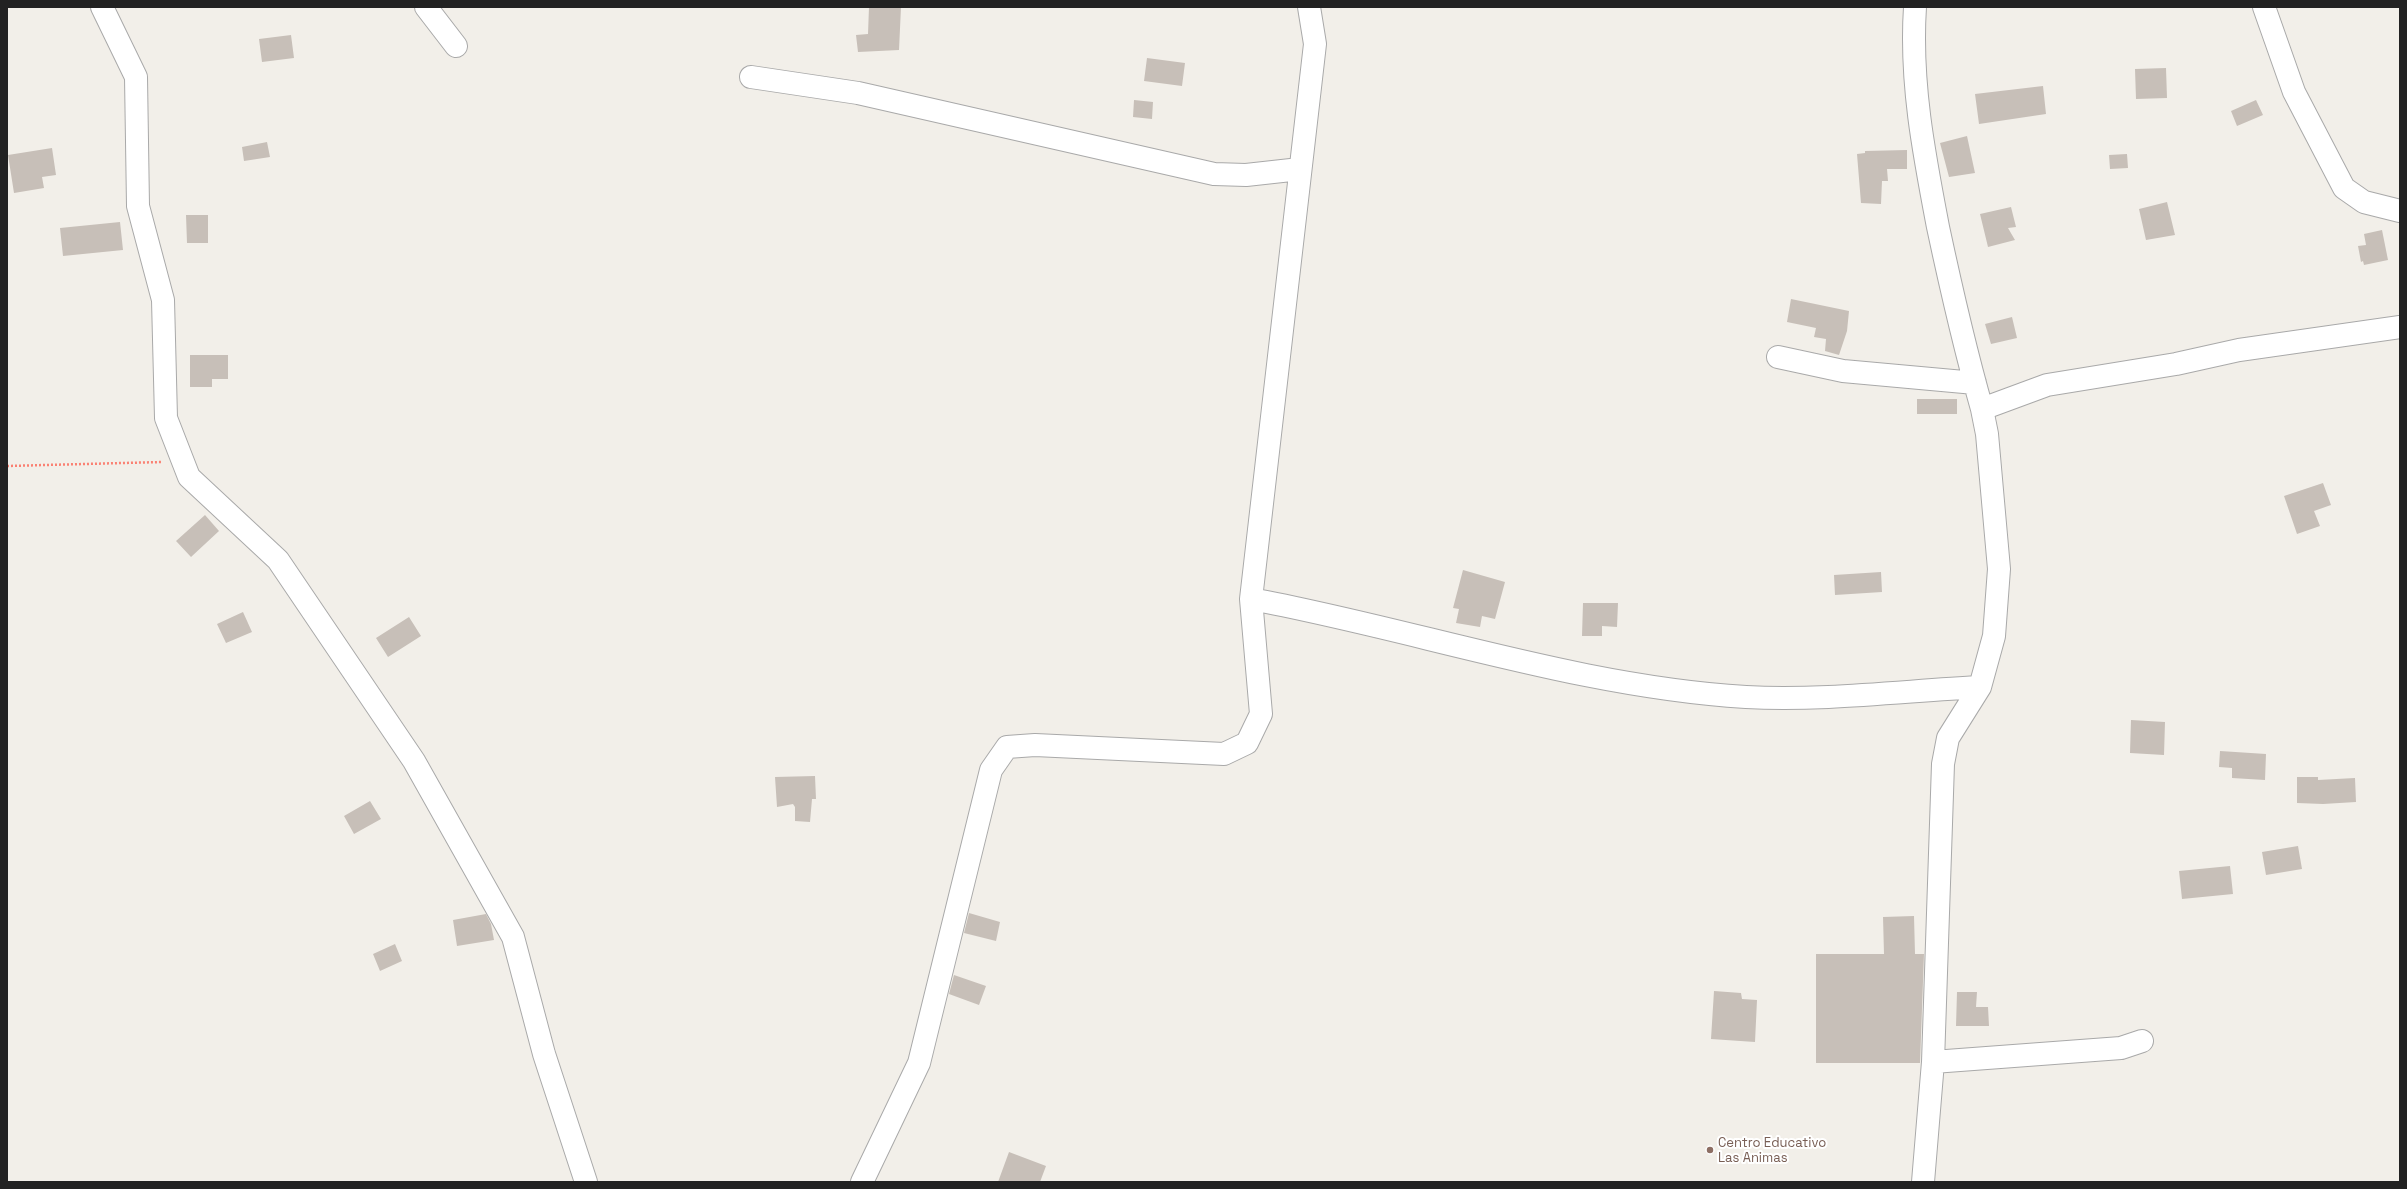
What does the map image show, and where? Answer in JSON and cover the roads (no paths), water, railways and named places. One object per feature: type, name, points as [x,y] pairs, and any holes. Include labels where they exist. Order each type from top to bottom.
[{"type":"street","points":[[102,7],[136,77],[138,206],[163,300],[166,418],[189,477],[278,560],[414,761],[513,937],[544,1054],[586,1182]]},
{"type":"street","points":[[426,7],[456,46]]},
{"type":"street","points":[[862,1182],[919,1063],[991,770],[1007,748],[1035,745],[1224,754],[1247,743],[1261,714],[1251,599],[1315,44],[1309,7]]},
{"type":"street","points":[[1915,7],[1915,70],[1922,144],[1960,333],[1975,383],[1987,434],[1999,569],[1994,636],[1980,687],[1948,738],[1944,764],[1933,1062],[1923,1182]]},
{"type":"street","points":[[2264,7],[2294,92],[2344,188],[2364,202],[2400,210]]},
{"type":"street","points":[[751,77],[858,93],[1214,174],[1246,176],[1300,169]]},
{"type":"street","points":[[1982,410],[2047,385],[2176,364],[2239,350],[2400,327]]},
{"type":"street","points":[[1778,357],[1843,371],[1975,383]]},
{"type":"street","points":[[1251,599],[1311,610],[1503,657],[1676,690],[1747,697],[1810,697],[1980,687]]},
{"type":"street","points":[[1933,1062],[2121,1048],[2142,1041]]},
{"type":"place","name":"Centro Educativo Las Animas","points":[[1710,1150]]}]
